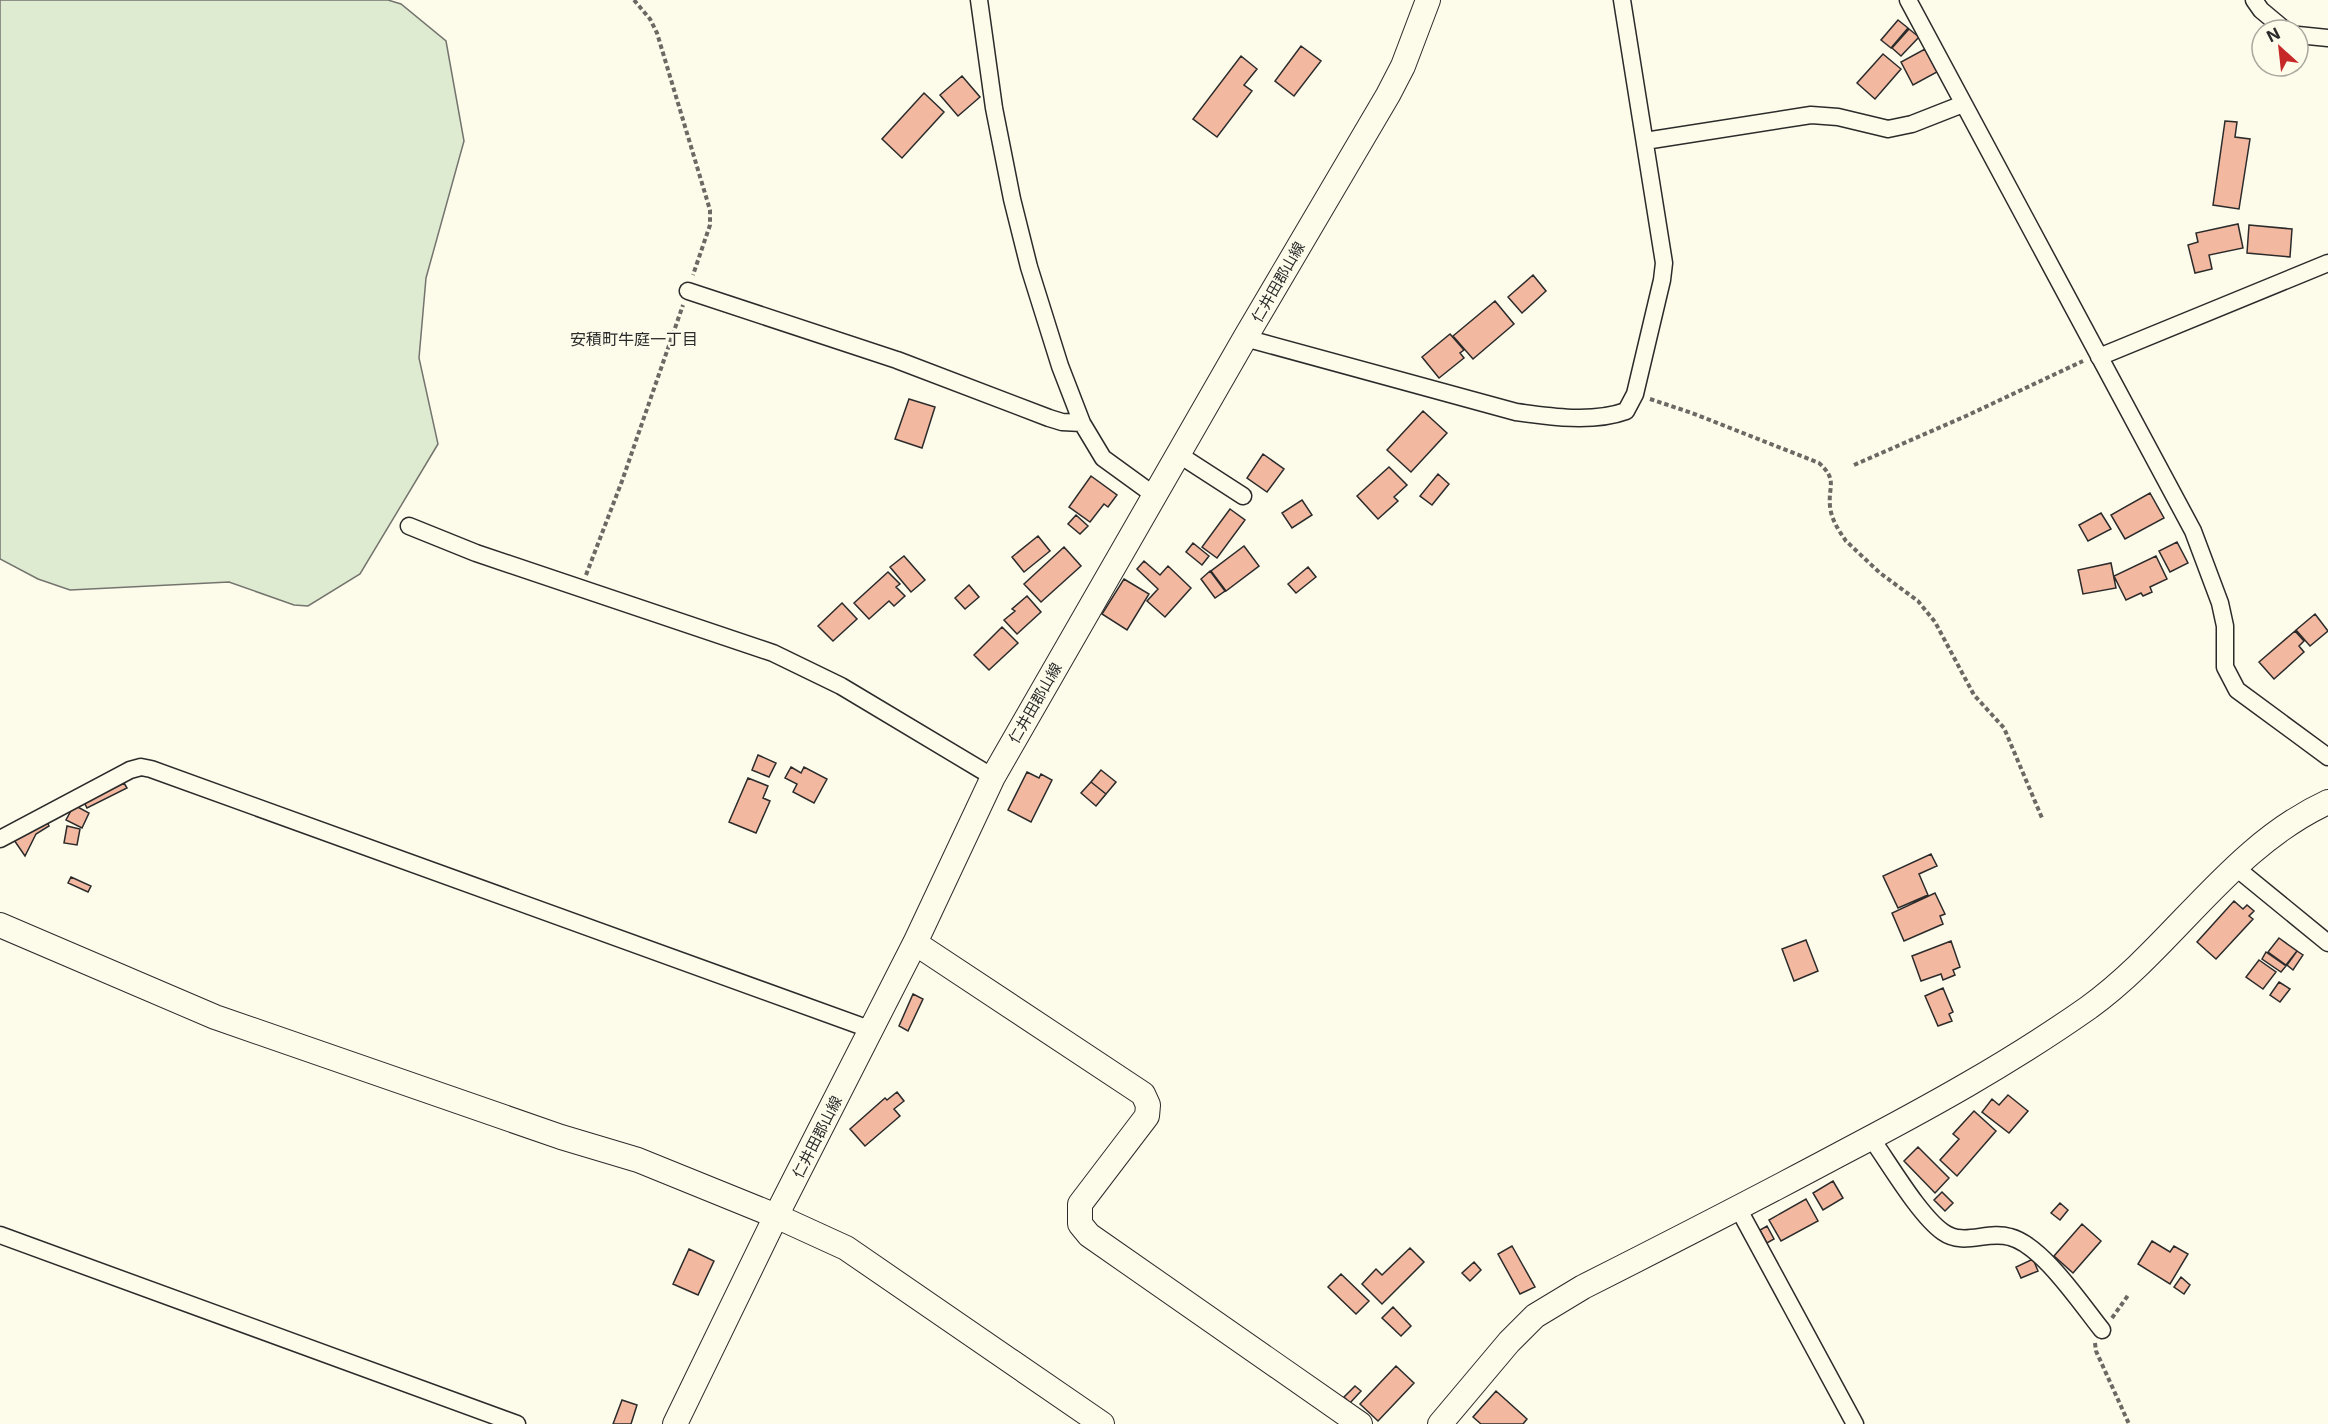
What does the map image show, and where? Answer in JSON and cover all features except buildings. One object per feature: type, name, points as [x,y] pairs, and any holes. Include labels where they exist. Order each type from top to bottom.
[{"type":"street","points":[[979,0],[994,108],[1012,198],[1029,267],[1060,366],[1082,423],[1103,458],[1154,495]]},
{"type":"street","name":"仁井田郡山線","points":[[675,1424],[776,1216],[915,943],[993,777],[1154,495],[1388,95],[1403,66],[1428,0]]},
{"type":"street","points":[[1245,338],[1516,412],[1549,417],[1615,414],[1626,411],[1635,394],[1664,272],[1662,244],[1622,0]]},
{"type":"street","points":[[1908,0],[2193,531],[2222,609],[2225,626],[2224,659],[2232,683],[2245,698],[2328,757]]},
{"type":"street","points":[[2254,0],[2270,18]]},
{"type":"street","points":[[2310,36],[2328,38]]},
{"type":"street","points":[[1645,141],[1811,115],[1838,117],[1877,128],[1899,127],[1964,104]]},
{"type":"street","points":[[2099,357],[2328,263]]},
{"type":"street","points":[[688,291],[897,360],[1049,418],[1062,422],[1082,423]]},
{"type":"street","points":[[1178,454],[1243,496]]},
{"type":"street","points":[[409,526],[476,553],[766,651],[813,671],[993,777]]},
{"type":"street","points":[[0,839],[130,770],[141,767],[151,769],[872,1030]]},
{"type":"street","points":[[1440,1424],[1509,1342],[1535,1316],[1584,1287],[1929,1107],[2027,1049],[2089,1007],[2137,968],[2235,867],[2282,828],[2328,802]]},
{"type":"street","points":[[2235,867],[2328,943]]},
{"type":"street","points":[[0,925],[215,1017],[550,1133],[638,1160],[776,1216],[846,1248],[1102,1424]]},
{"type":"street","points":[[915,943],[1143,1094],[1148,1105],[1147,1116],[1080,1204],[1080,1224],[1089,1235],[1360,1424]]},
{"type":"street","points":[[1871,1138],[1923,1212],[1943,1232],[1959,1239],[1998,1235],[2020,1241],[2052,1268],[2102,1330]]},
{"type":"street","points":[[1738,1208],[1855,1424]]},
{"type":"street","points":[[0,1235],[517,1424]]},
{"type":"path","points":[[581,588],[622,481],[710,225],[710,210],[657,33],[650,19],[634,0]]},
{"type":"path","points":[[1854,465],[2087,359],[2099,357]]},
{"type":"path","points":[[1635,394],[1692,413],[1819,464],[1828,472],[1831,478],[1832,515],[1842,534],[1880,573],[1926,609],[1974,695],[2004,728],[2042,818]]},
{"type":"path","points":[[2129,1294],[2102,1330],[2094,1346],[2129,1424]]},
{"type":"green space","points":[[0,0],[388,0],[401,4],[446,41],[464,141],[426,278],[419,358],[438,444],[360,574],[308,606],[294,605],[229,582],[70,590],[38,579],[0,559]]},
{"type":"district","name":"安積町牛庭一丁目","points":[[634,339]]}]
